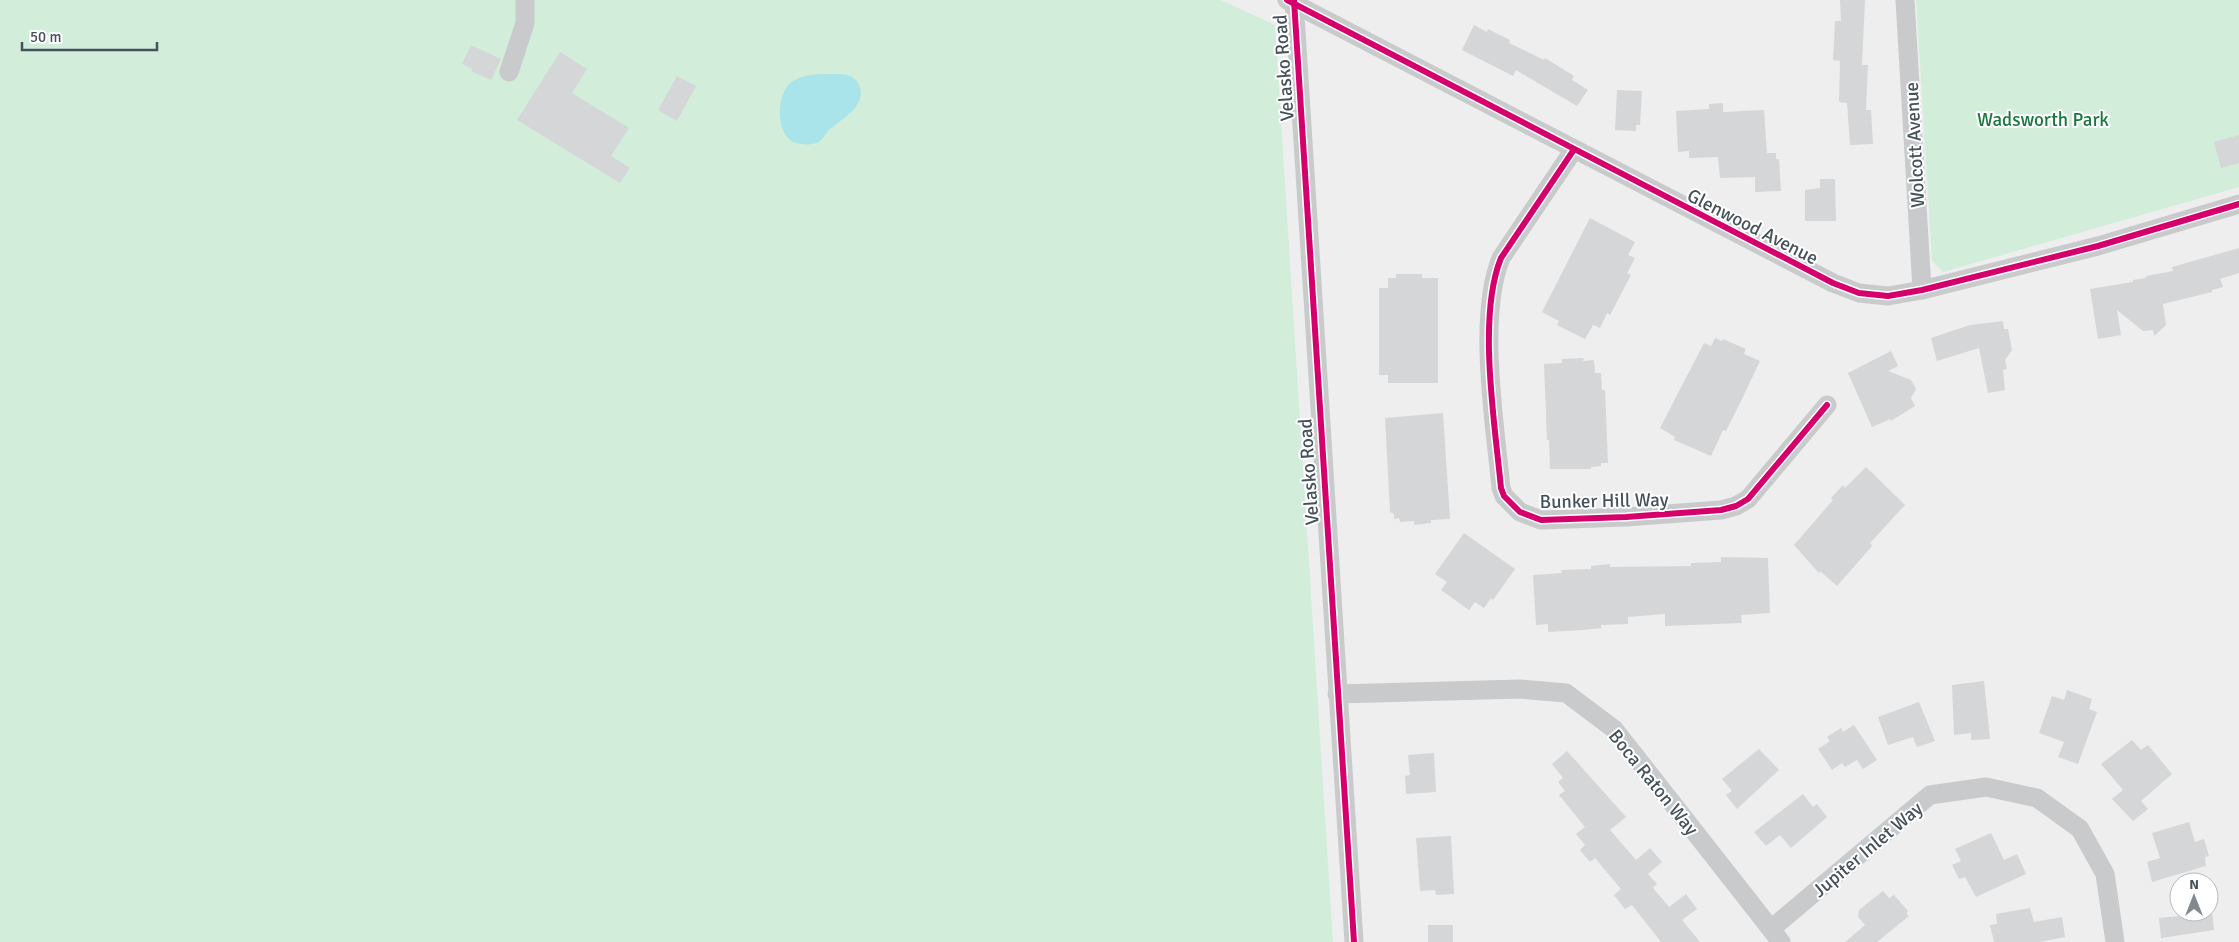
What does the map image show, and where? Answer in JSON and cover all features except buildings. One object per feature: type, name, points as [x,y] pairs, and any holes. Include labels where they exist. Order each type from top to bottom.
[{"type":"street","points":[[509,72],[525,23],[525,0]]},
{"type":"street","name":"Wolcott Avenue","points":[[1905,0],[1922,290]]},
{"type":"street","name":"Glenwood Avenue","points":[[1291,1],[1573,150],[1833,283],[1859,293],[1888,296],[1922,290],[2098,246],[2239,204]]},
{"type":"street","name":"Velasko Road","points":[[1291,1],[1354,942]]},
{"type":"street","name":"Bunker Hill Way","points":[[1573,150],[1501,258],[1493,284],[1490,303],[1491,374],[1500,488],[1504,496],[1520,512],[1541,520],[1721,510],[1736,506],[1748,500],[1769,477],[1828,405]]},
{"type":"street","name":"Boca Raton Way","points":[[1337,694],[1520,689],[1566,693],[1614,729],[1776,936]]},
{"type":"street","name":"Jupiter Inlet Way","points":[[1776,936],[1930,796],[1986,787],[2037,798],[2080,829],[2105,874],[2114,942]]},
{"type":"green space","points":[[0,0],[1221,0],[1275,25],[1333,942],[0,942]]},
{"type":"green space","name":"Wadsworth Park","points":[[1916,0],[2239,0],[2239,187],[1943,272],[1932,261]]},
{"type":"water","points":[[815,74],[849,76],[858,83],[861,91],[858,104],[847,116],[829,130],[819,142],[802,144],[789,139],[784,132],[780,113],[783,94],[787,86],[798,78]]},
{"type":"cycle path","points":[[1287,0],[1833,283],[1859,293],[1888,296],[1922,290],[2098,246],[2239,204]]},
{"type":"cycle path","points":[[1294,0],[1354,942]]},
{"type":"cycle path","points":[[1573,151],[1501,258],[1494,282],[1490,310],[1490,371],[1501,488],[1504,496],[1520,512],[1541,520],[1626,517],[1721,510],[1736,506],[1748,499],[1827,405]]}]
